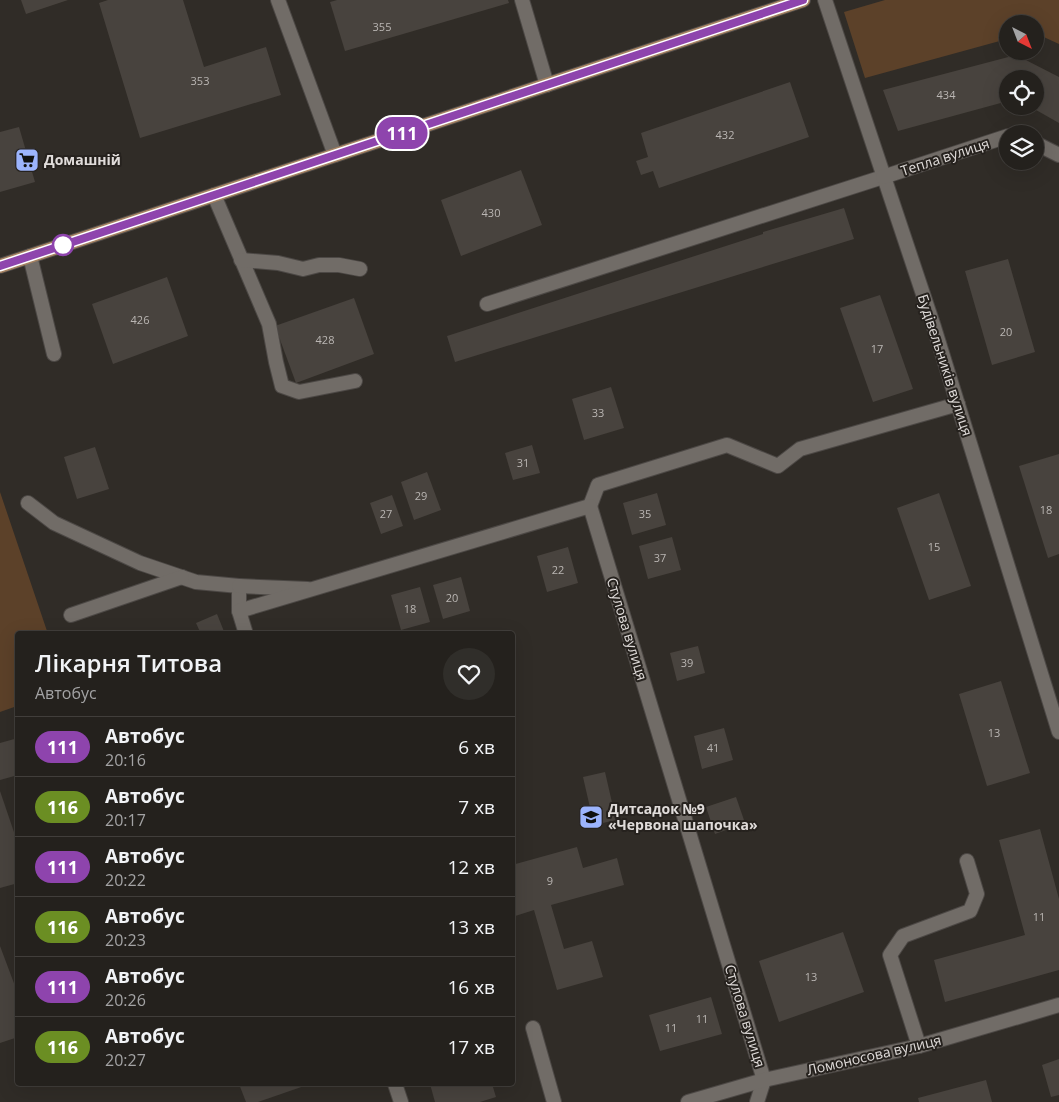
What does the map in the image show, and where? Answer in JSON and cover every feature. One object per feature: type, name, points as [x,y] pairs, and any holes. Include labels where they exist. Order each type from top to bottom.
[{"type":"main road","points":[[0,266],[803,0]]},
{"type":"street","points":[[278,0],[335,155]]},
{"type":"street","points":[[522,0],[546,85]]},
{"type":"street","name":"Будівельників вулиця","points":[[825,0],[934,327],[1059,732]]},
{"type":"street","name":"Тепла вулиця","points":[[487,304],[999,139]]},
{"type":"street","points":[[1044,148],[1059,155]]},
{"type":"street","points":[[214,195],[269,324],[282,386],[299,392],[355,381]]},
{"type":"street","points":[[30,256],[54,354]]},
{"type":"street","points":[[241,260],[278,263],[303,269],[339,265],[360,269]]},
{"type":"street","points":[[239,611],[590,506],[598,485],[728,445],[778,466],[800,449],[958,404]]},
{"type":"street","points":[[28,503],[54,523],[140,563],[196,582],[311,589]]},
{"type":"street","name":"Стулова вулиця","points":[[590,506],[764,1080],[757,1102]]},
{"type":"street","points":[[71,614],[182,577]]},
{"type":"street","points":[[239,586],[239,611],[245,631]]},
{"type":"street","points":[[919,1046],[890,955],[903,936],[970,911],[977,894],[967,861]]},
{"type":"street","name":"Ломоносова вулиця","points":[[688,1102],[764,1080],[919,1046],[1059,1005]]},
{"type":"street","points":[[532,1028],[554,1102]]},
{"type":"street","points":[[395,1086],[401,1102]]},
{"type":"shaded area","points":[[885,0],[1059,0],[1059,44],[1044,37],[1044,15],[999,15],[999,41],[865,78],[844,12]]},
{"type":"shaded area","points":[[0,492],[47,631],[15,631],[15,707],[0,712]]},
{"type":"building","points":[[21,0],[68,0],[26,14]]},
{"type":"building","points":[[108,0],[183,0],[204,67],[266,47],[281,95],[140,138],[99,3]]},
{"type":"building","points":[[337,0],[508,0],[509,3],[345,51],[330,2]]},
{"type":"building","points":[[999,59],[1026,60],[1059,77],[1059,123],[1044,114],[1044,70],[999,70],[999,103],[898,131],[883,90]]},
{"type":"building","points":[[790,82],[809,137],[659,188],[653,171],[641,175],[636,161],[648,157],[641,133]]},
{"type":"building","points":[[19,127],[35,182],[0,192],[0,132]]},
{"type":"building","points":[[521,170],[542,225],[461,256],[441,200]]},
{"type":"building","points":[[844,208],[854,239],[455,362],[447,336],[763,234],[763,232]]},
{"type":"building","points":[[1008,259],[1035,352],[992,365],[965,271]]},
{"type":"building","points":[[167,277],[188,336],[113,364],[92,304]]},
{"type":"building","points":[[880,295],[913,389],[873,402],[840,308]]},
{"type":"building","points":[[354,298],[374,354],[296,383],[275,326]]},
{"type":"building","points":[[611,387],[624,428],[584,440],[572,399]]},
{"type":"building","points":[[532,445],[540,473],[513,480],[505,453]]},
{"type":"building","points":[[95,447],[109,489],[77,499],[64,457]]},
{"type":"building","points":[[1059,454],[1059,554],[1048,558],[1019,466]]},
{"type":"building","points":[[427,472],[441,510],[414,520],[401,482]]},
{"type":"building","points":[[657,493],[666,525],[632,535],[623,503]]},
{"type":"building","points":[[939,493],[971,586],[929,600],[897,508]]},
{"type":"building","points":[[392,495],[403,526],[381,534],[370,503]]},
{"type":"building","points":[[672,537],[681,570],[648,579],[639,546]]},
{"type":"building","points":[[568,547],[578,583],[547,592],[537,556]]},
{"type":"building","points":[[461,577],[470,611],[443,619],[433,585]]},
{"type":"building","points":[[420,587],[430,622],[401,630],[391,595]]},
{"type":"building","points":[[217,614],[224,631],[200,631],[196,623]]},
{"type":"building","points":[[698,646],[705,673],[677,681],[670,653]]},
{"type":"building","points":[[1001,681],[1030,773],[987,786],[959,694]]},
{"type":"building","points":[[724,728],[733,760],[702,769],[694,736]]},
{"type":"building","points":[[15,739],[15,776],[0,780],[0,743]]},
{"type":"building","points":[[605,772],[616,820],[594,825],[583,777]]},
{"type":"building","points":[[0,791],[15,835],[15,884],[0,888]]},
{"type":"building","points":[[736,797],[745,823],[715,834],[706,807]]},
{"type":"building","points":[[1040,829],[1059,899],[1059,970],[945,1002],[934,960],[1025,935],[999,840]]},
{"type":"building","points":[[577,847],[583,868],[617,858],[624,885],[551,905],[564,949],[592,941],[603,977],[557,990],[534,910],[515,916],[515,864]]},
{"type":"building","points":[[843,932],[864,992],[779,1022],[759,961]]},
{"type":"building","points":[[0,946],[15,986],[15,1038],[0,1043]]},
{"type":"building","points":[[711,997],[722,1034],[660,1051],[649,1015]]},
{"type":"building","points":[[1059,1059],[1059,1095],[1051,1097],[1042,1065]]},
{"type":"building","points":[[986,1080],[992,1102],[919,1102],[918,1098]]},
{"type":"building","points":[[240,1086],[304,1086],[258,1102],[246,1102]]},
{"type":"building","points":[[431,1086],[493,1086],[496,1097],[480,1102],[435,1102]]},
{"type":"bus line","name":"111","points":[[0,266],[803,0]]},
{"type":"place","name":"Домашній","points":[[27,160]]},
{"type":"place","name":"Дитсадок №9 «Червона шапочка»","points":[[591,817]]}]
